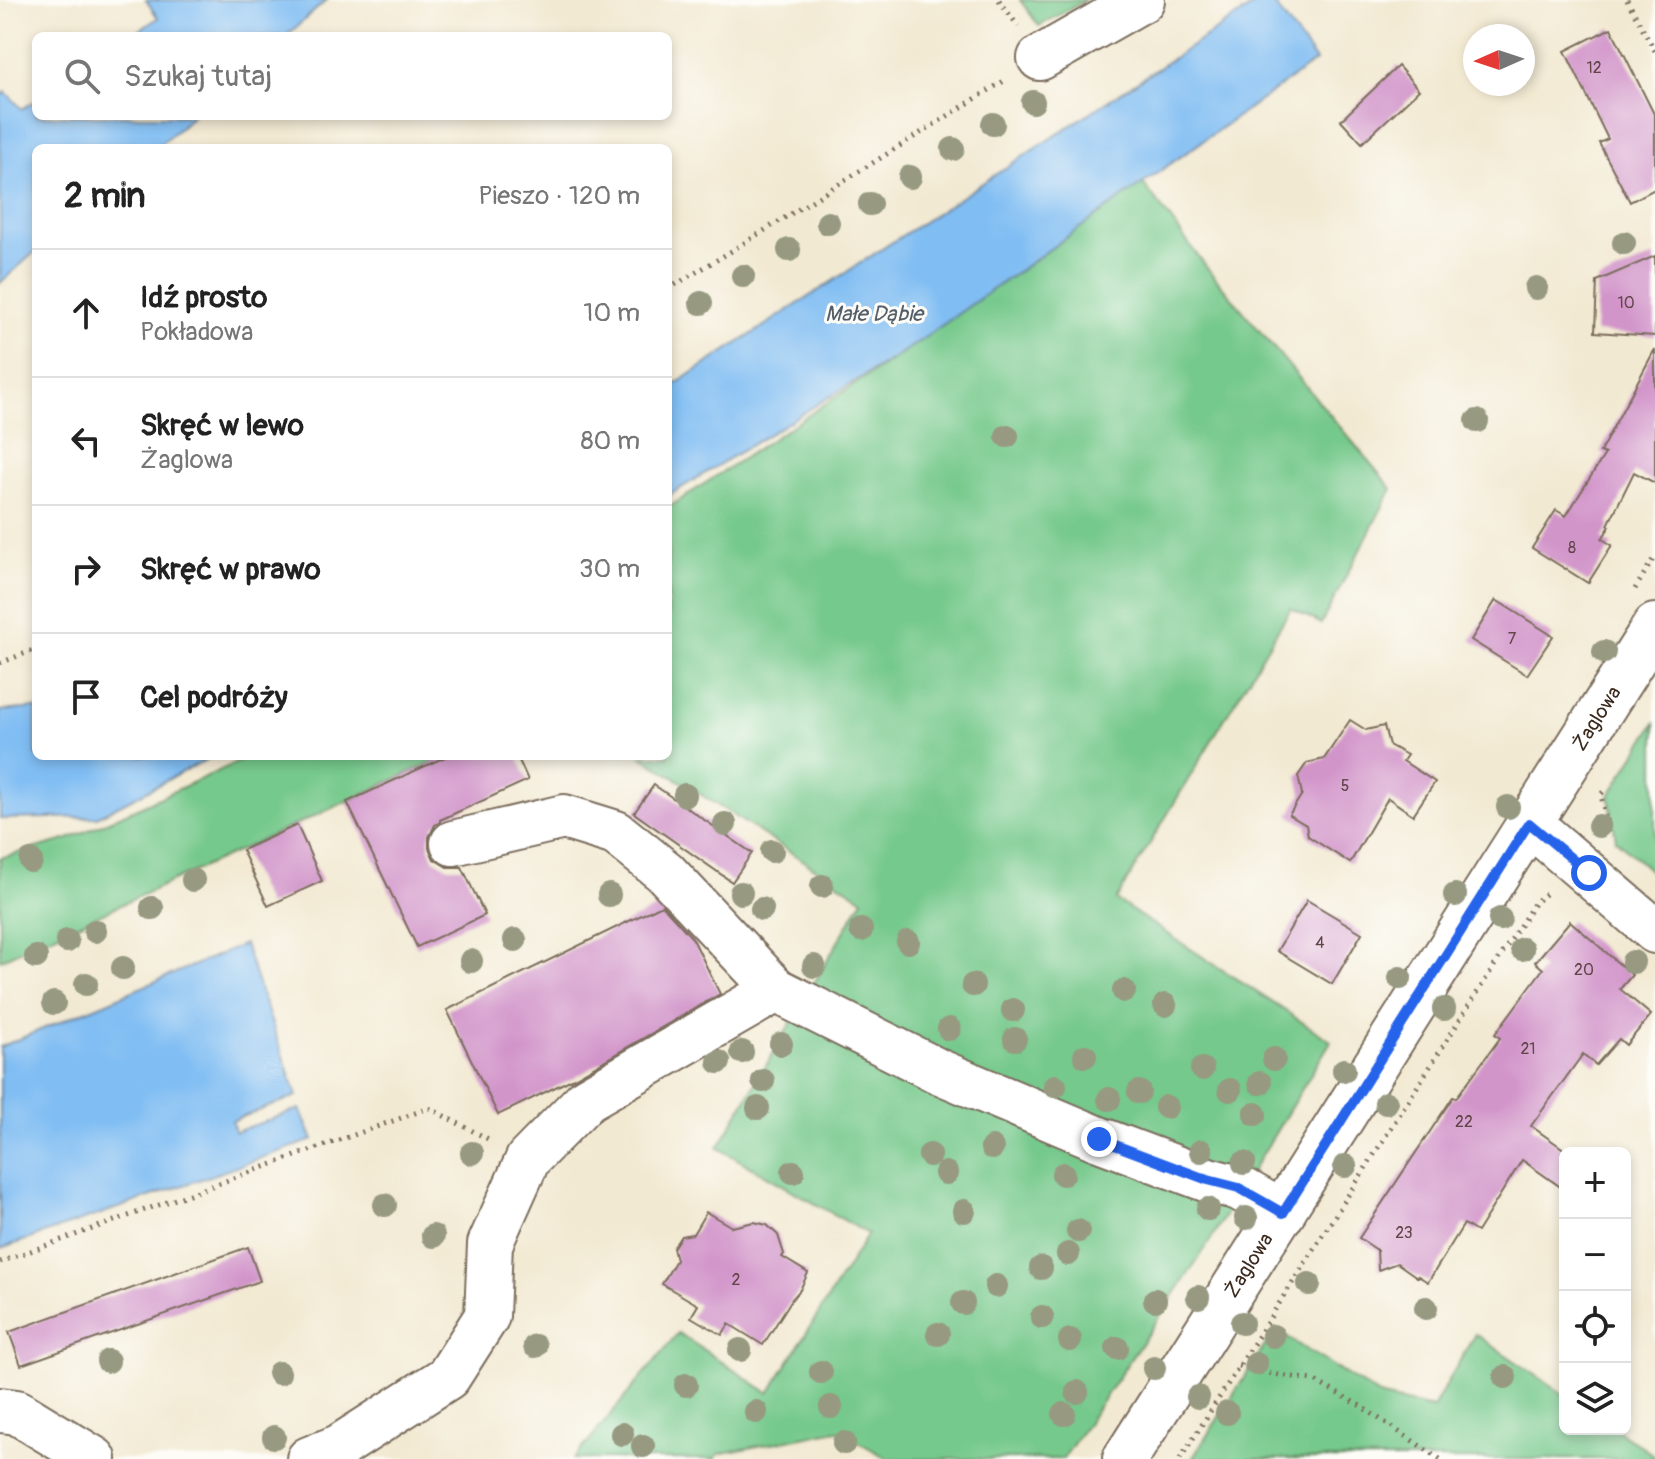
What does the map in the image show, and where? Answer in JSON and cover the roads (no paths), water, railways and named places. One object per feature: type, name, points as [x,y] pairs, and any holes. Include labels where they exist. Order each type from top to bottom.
[{"type":"street","points":[[1040,58],[1142,0]]},
{"type":"street","name":"Żaglowa","points":[[1125,1459],[1655,626]]},
{"type":"street","points":[[453,843],[564,817],[616,833],[665,872],[776,990],[938,1071],[1099,1139],[1208,1180],[1239,1188],[1283,1213]]},
{"type":"street","points":[[1529,823],[1655,931]]},
{"type":"street","points":[[309,1459],[339,1447],[448,1377],[487,1316],[490,1244],[528,1159],[587,1099],[776,990]]},
{"type":"street","points":[[0,1410],[17,1412],[94,1459]]},
{"type":"water","points":[[146,0],[327,0],[291,32],[137,32],[158,18]]},
{"type":"water","name":"Małe Dąbie","points":[[1262,0],[1271,0],[1316,61],[914,345],[672,494],[672,386]]},
{"type":"water","points":[[0,90],[4,95],[6,92],[22,109],[32,103],[32,120],[188,120],[161,144],[32,144],[32,255],[0,283]]},
{"type":"water","points":[[32,708],[32,760],[205,760],[97,817],[0,819],[0,711]]},
{"type":"water","points":[[244,944],[297,1096],[232,1121],[235,1132],[300,1109],[313,1140],[0,1249],[0,1047]]}]
